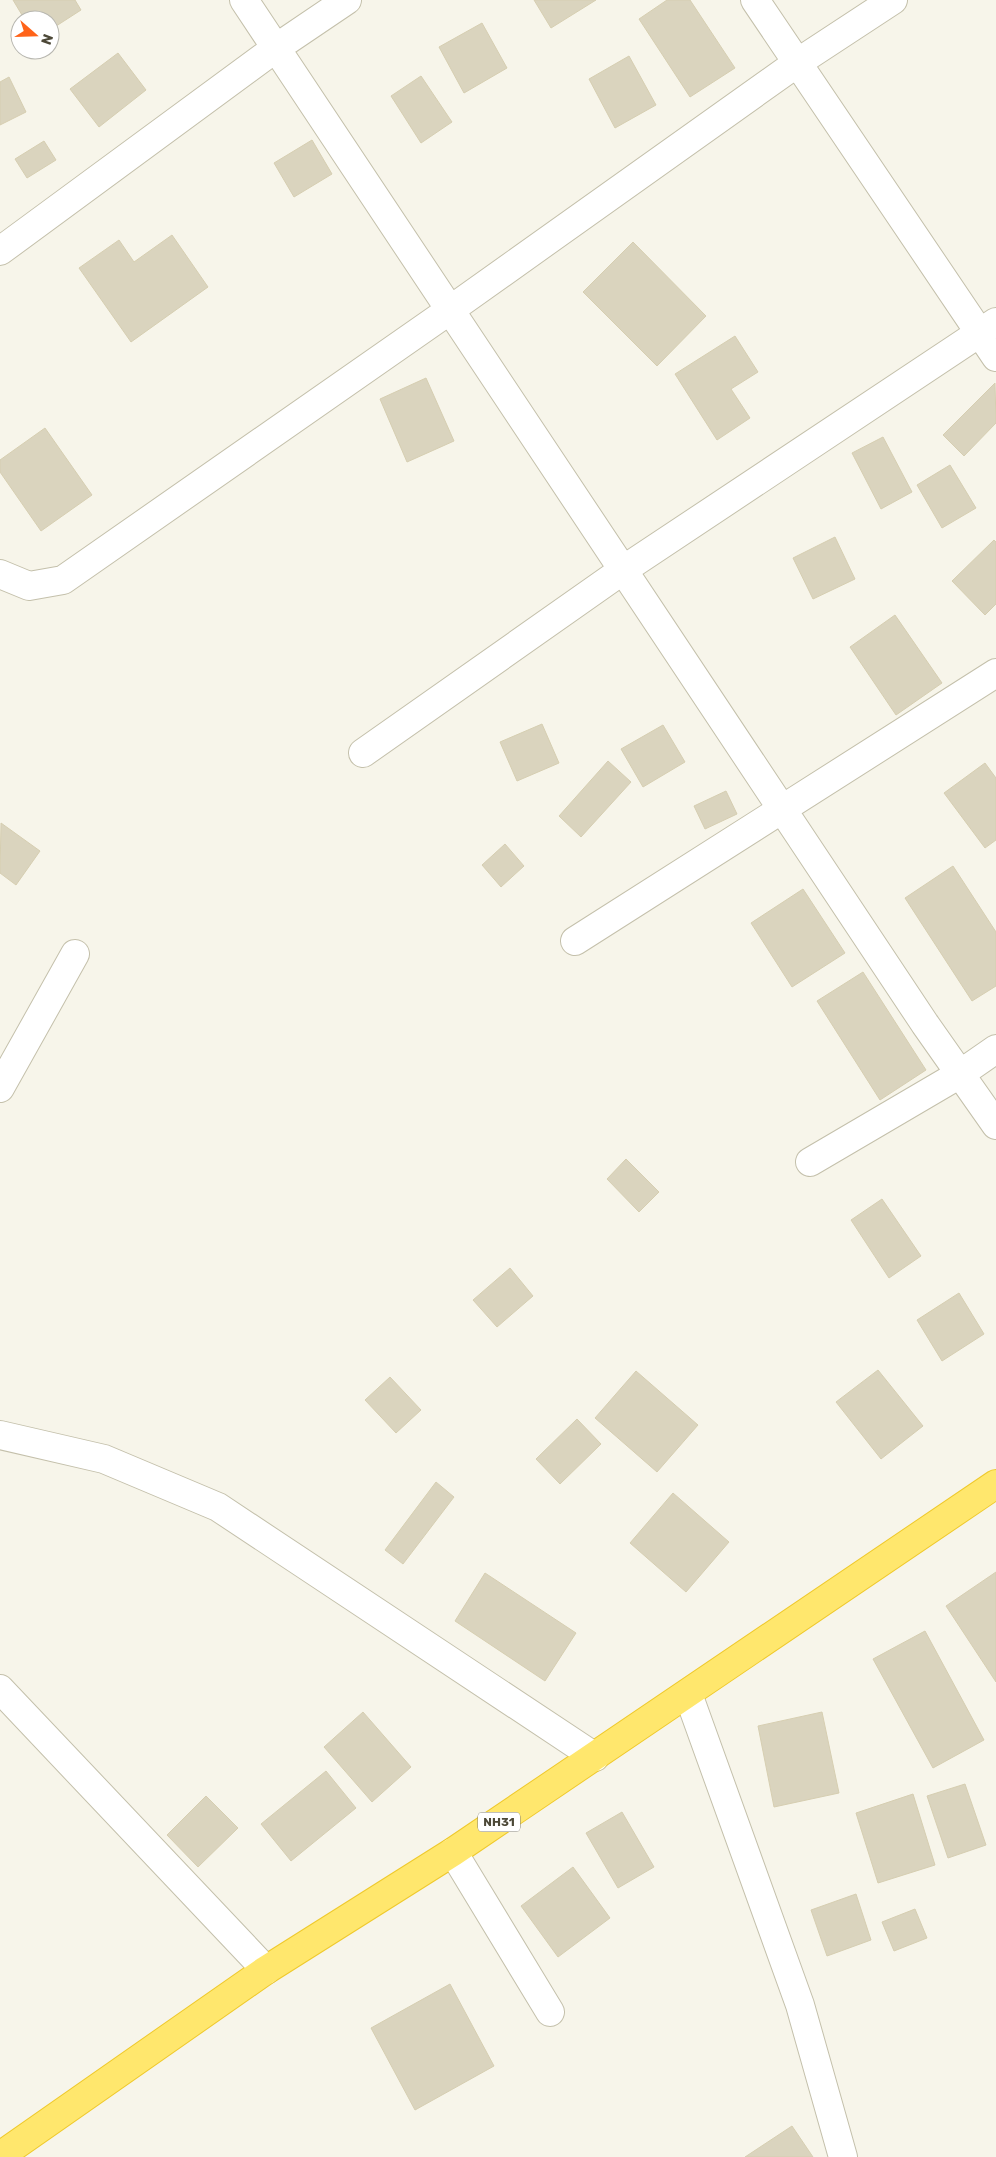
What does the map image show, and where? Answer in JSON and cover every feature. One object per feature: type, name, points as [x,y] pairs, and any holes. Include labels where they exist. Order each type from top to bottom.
[{"type":"highway","name":"NH31","points":[[0,2156],[266,1970],[453,1852],[596,1757],[996,1484]]},
{"type":"street","points":[[244,0],[782,808],[996,1125]]},
{"type":"street","points":[[0,251],[276,48],[347,0]]},
{"type":"street","points":[[754,0],[797,63],[988,328],[996,357]]},
{"type":"street","points":[[0,574],[28,586],[63,580],[450,310],[797,63],[893,0]]},
{"type":"street","points":[[363,753],[623,570],[988,328]]},
{"type":"street","points":[[575,941],[996,673]]},
{"type":"street","points":[[0,1088],[75,954]]},
{"type":"street","points":[[810,1162],[960,1074],[996,1049]]},
{"type":"street","points":[[0,1435],[104,1459],[218,1507],[596,1757]]},
{"type":"street","points":[[0,1689],[266,1970]]},
{"type":"street","points":[[688,1694],[800,2005],[843,2157]]},
{"type":"street","points":[[453,1852],[550,2012]]},
{"type":"building","points":[[13,0],[75,0],[81,10],[60,24],[60,10],[19,10]]},
{"type":"building","points":[[534,0],[596,0],[551,28]]},
{"type":"building","points":[[667,0],[690,0],[735,68],[690,97],[639,19]]},
{"type":"building","points":[[482,23],[507,68],[464,93],[439,47]]},
{"type":"building","points":[[118,53],[146,90],[99,127],[70,89]]},
{"type":"building","points":[[629,56],[656,105],[615,128],[589,79]]},
{"type":"building","points":[[421,76],[452,122],[421,143],[391,96]]},
{"type":"building","points":[[9,77],[26,112],[0,125],[0,82]]},
{"type":"building","points":[[312,140],[332,174],[294,197],[274,163]]},
{"type":"building","points":[[44,141],[56,160],[27,178],[15,159]]},
{"type":"building","points":[[172,235],[208,287],[131,342],[79,268],[119,240],[134,262]]},
{"type":"building","points":[[633,242],[706,316],[657,366],[583,292]]},
{"type":"building","points":[[735,336],[758,372],[731,389],[750,418],[717,440],[675,374]]},
{"type":"building","points":[[426,378],[454,441],[407,462],[380,399]]},
{"type":"building","points":[[995,383],[996,423],[964,456],[943,435]]},
{"type":"building","points":[[45,428],[92,495],[41,531],[0,472],[0,460]]},
{"type":"building","points":[[883,437],[912,492],[881,509],[852,453]]},
{"type":"building","points":[[950,465],[976,508],[942,528],[917,485]]},
{"type":"building","points":[[835,537],[855,579],[813,599],[793,558]]},
{"type":"building","points":[[994,540],[996,542],[996,604],[985,615],[952,581]]},
{"type":"building","points":[[895,615],[942,683],[896,715],[850,647]]},
{"type":"building","points":[[542,724],[559,763],[517,781],[500,742]]},
{"type":"building","points":[[663,725],[685,762],[643,787],[621,749]]},
{"type":"building","points":[[608,761],[631,782],[581,837],[559,816]]},
{"type":"building","points":[[985,763],[996,778],[996,840],[985,848],[944,793]]},
{"type":"building","points":[[726,791],[737,814],[705,829],[694,806]]},
{"type":"building","points":[[1,823],[40,851],[16,885],[0,873]]},
{"type":"building","points":[[505,844],[524,866],[501,887],[482,865]]},
{"type":"building","points":[[953,866],[996,932],[996,986],[972,1001],[905,898]]},
{"type":"building","points":[[803,889],[845,953],[792,987],[751,923]]},
{"type":"building","points":[[863,972],[926,1070],[880,1100],[817,1001]]},
{"type":"building","points":[[626,1159],[659,1192],[639,1212],[607,1179]]},
{"type":"building","points":[[882,1199],[921,1256],[889,1278],[851,1220]]},
{"type":"building","points":[[510,1268],[533,1296],[497,1327],[473,1300]]},
{"type":"building","points":[[959,1293],[984,1334],[942,1361],[917,1320]]},
{"type":"building","points":[[878,1370],[923,1426],[881,1459],[836,1402]]},
{"type":"building","points":[[636,1371],[698,1425],[657,1472],[595,1418]]},
{"type":"building","points":[[390,1377],[421,1410],[396,1433],[365,1400]]},
{"type":"building","points":[[577,1419],[601,1444],[560,1484],[536,1459]]},
{"type":"building","points":[[436,1482],[454,1497],[403,1564],[385,1550]]},
{"type":"building","points":[[673,1493],[729,1542],[686,1592],[630,1543]]},
{"type":"building","points":[[996,1572],[996,1682],[946,1606]]},
{"type":"building","points":[[485,1573],[576,1633],[545,1681],[455,1621]]},
{"type":"building","points":[[925,1631],[984,1740],[933,1768],[873,1659]]},
{"type":"building","points":[[363,1712],[411,1767],[372,1802],[324,1747]]},
{"type":"building","points":[[822,1712],[839,1793],[774,1807],[758,1726]]},
{"type":"building","points":[[326,1771],[356,1808],[291,1861],[261,1824]]},
{"type":"building","points":[[965,1784],[986,1845],[948,1858],[927,1796]]},
{"type":"building","points":[[913,1794],[935,1865],[878,1883],[856,1813]]},
{"type":"building","points":[[206,1796],[238,1828],[198,1867],[167,1835]]},
{"type":"building","points":[[622,1812],[654,1867],[618,1888],[586,1833]]},
{"type":"building","points":[[573,1867],[610,1918],[558,1957],[521,1906]]},
{"type":"building","points":[[856,1894],[871,1940],[827,1956],[811,1910]]},
{"type":"building","points":[[915,1909],[927,1938],[894,1951],[882,1922]]},
{"type":"building","points":[[450,1984],[494,2066],[415,2110],[371,2028]]},
{"type":"building","points":[[792,2126],[813,2157],[745,2157]]}]
